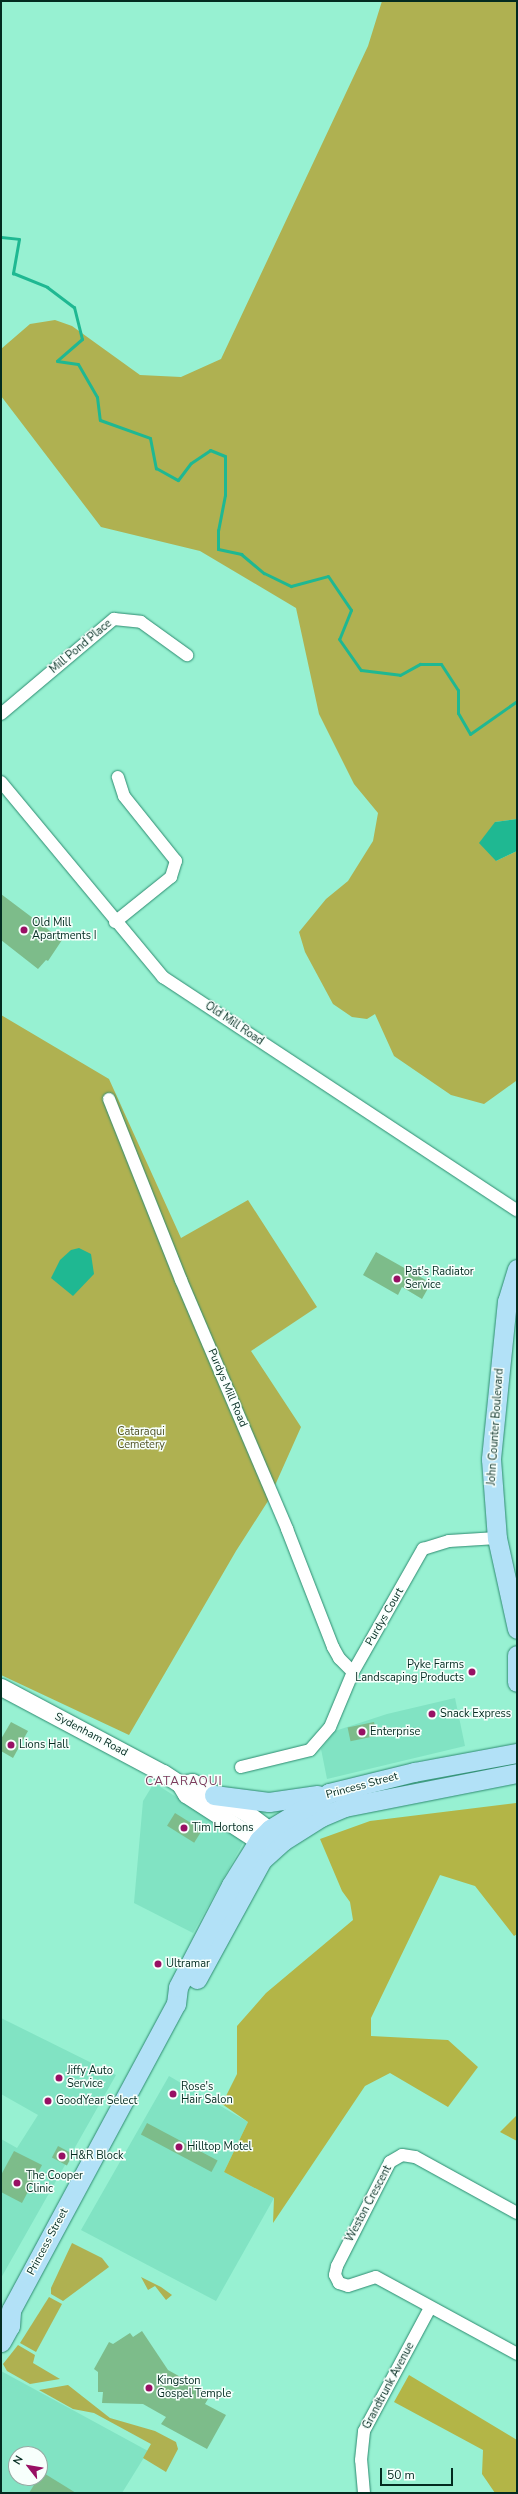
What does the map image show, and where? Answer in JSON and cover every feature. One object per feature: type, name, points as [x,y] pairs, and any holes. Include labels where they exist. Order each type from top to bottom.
[{"type":"main road","name":"John Counter Boulevard","points":[[517,1270],[507,1301],[492,1459],[497,1538],[517,1629]]},
{"type":"main road","name":"John Counter Boulevard","points":[[504,1344],[517,1318]]},
{"type":"main road","points":[[517,1656],[517,1682]]},
{"type":"main road","name":"Sydenham Road","points":[[1,1687],[180,1784],[186,1794],[271,1840]]},
{"type":"main road","name":"Princess Street","points":[[1,2342],[10,2326],[6,2314],[176,2004],[188,1994],[262,1860],[271,1840],[329,1793],[414,1772],[517,1753]]},
{"type":"main road","name":"Princess Street","points":[[271,1840],[344,1808],[517,1774]]},
{"type":"main road","name":"Sydenham Road","points":[[180,1784],[192,1782],[214,1795],[271,1840]]},
{"type":"main road","points":[[214,1795],[268,1802],[329,1793]]},
{"type":"street","name":"Mill Pond Place","points":[[1,714],[114,618],[141,622],[187,655]]},
{"type":"street","points":[[115,922],[172,877],[176,861],[124,796],[118,777]]},
{"type":"street","name":"Old Mill Road","points":[[1,782],[115,922],[171,983],[517,1210]]},
{"type":"street","name":"Purdys Mill Road","points":[[109,1099],[181,1280],[287,1529],[333,1647],[339,1658],[353,1672]]},
{"type":"street","name":"Purdys Court","points":[[241,1767],[310,1750],[330,1727],[353,1672],[423,1549],[449,1541],[497,1538]]},
{"type":"street","name":"Weston Crescent","points":[[430,2308],[376,2278],[348,2286],[339,2283],[335,2275],[337,2266],[390,2162],[402,2155],[415,2157],[517,2213]]},
{"type":"street","points":[[430,2308],[517,2354]]},
{"type":"street","name":"Grandtrunk Avenue","points":[[364,2493],[361,2460],[364,2431],[430,2308]]},
{"type":"shaded area","points":[[517,819],[517,851],[496,861],[479,843],[495,822]]},
{"type":"shaded area","points":[[79,1248],[91,1254],[94,1274],[73,1296],[51,1278],[60,1260],[71,1250]]},
{"type":"shaded area","points":[[455,1698],[465,1746],[327,1779],[321,1749],[335,1731],[387,1714]]},
{"type":"shaded area","points":[[154,1783],[239,1836],[243,1843],[193,1933],[134,1903],[143,1801]]},
{"type":"shaded area","points":[[516,1803],[517,1934],[514,1936],[475,1886],[440,1875],[371,2018],[371,2036],[448,2040],[478,2067],[448,2107],[390,2073],[365,2086],[273,2223],[274,2198],[224,2172],[248,2122],[222,2104],[237,2074],[237,2026],[266,1993],[353,1920],[350,1902],[342,1891],[320,1839],[370,1821]]},
{"type":"shaded area","points":[[1,2018],[116,2075],[1,2278],[1,2139],[17,2148],[38,2115],[1,2094]]},
{"type":"shaded area","points":[[169,2076],[248,2122],[224,2172],[274,2198],[216,2301],[81,2230]]},
{"type":"shaded area","points":[[517,2115],[517,2141],[500,2132]]},
{"type":"shaded area","points":[[1,2371],[148,2451],[122,2493],[1,2493]]},
{"type":"shaded area","points":[[409,2375],[517,2440],[517,2493],[495,2493],[482,2474],[483,2450],[394,2402]]},
{"type":"green space","points":[[382,1],[517,1],[517,819],[495,822],[496,861],[517,851],[517,1075],[516,1081],[484,1104],[451,1095],[394,1056],[375,1014],[367,1019],[352,1017],[333,1004],[305,952],[299,932],[326,899],[348,881],[373,841],[378,813],[354,784],[319,714],[296,608],[200,551],[101,527],[1,396],[1,349],[30,324],[55,320],[72,326],[140,375],[181,377],[221,359],[368,46]]},
{"type":"green space","name":"Cataraqui Cemetery","points":[[1,1015],[109,1079],[181,1238],[248,1200],[317,1307],[251,1351],[301,1427],[268,1501],[236,1551],[129,1735],[1,1675]]},
{"type":"green space","points":[[72,2243],[102,2258],[109,2267],[63,2301],[51,2294],[51,2288]]},
{"type":"green space","points":[[141,2277],[161,2287],[172,2295],[166,2300],[155,2286],[148,2290]]},
{"type":"green space","points":[[49,2297],[62,2304],[36,2352],[20,2343]]},
{"type":"green space","points":[[18,2345],[35,2355],[33,2363],[60,2379],[30,2384],[7,2371],[3,2364]]},
{"type":"green space","points":[[68,2385],[110,2418],[155,2431],[176,2442],[178,2449],[166,2472],[143,2458],[151,2444],[94,2413],[73,2409],[39,2390]]},
{"type":"building","name":"Old Mill Apartments I","points":[[1,894],[62,940],[48,961],[46,960],[38,969],[1,940]]},
{"type":"building","name":"Pat's Radiator Service","points":[[376,1252],[431,1283],[422,1299],[402,1287],[398,1295],[363,1275]]},
{"type":"building","name":"Lions Hall","points":[[11,1722],[28,1731],[13,1758],[1,1751],[1,1739]]},
{"type":"building","name":"Enterprise","points":[[374,1722],[377,1736],[351,1741],[348,1728]]},
{"type":"building","name":"Tim Hortons","points":[[175,1813],[202,1830],[194,1843],[167,1826]]},
{"type":"building","name":"Hilltop Motel","points":[[147,2123],[218,2161],[212,2172],[141,2134]]},
{"type":"building","name":"H&R Block","points":[[58,2146],[73,2154],[67,2165],[52,2157]]},
{"type":"building","name":"The Cooper Clinic","points":[[14,2151],[42,2165],[22,2203],[1,2192],[1,2175]]},
{"type":"building","name":"Kingston Gospel Temple","points":[[142,2331],[168,2370],[211,2394],[205,2404],[226,2415],[207,2449],[161,2424],[166,2417],[143,2404],[102,2403],[103,2392],[98,2392],[98,2372],[94,2369],[109,2342],[113,2344],[130,2333],[133,2337]]},
{"type":"building","points":[[48,2476],[76,2493],[29,2493],[33,2486],[48,2486]]},
{"type":"waterway","points":[[1,237],[19,239],[13,273],[47,287],[74,307],[82,339],[57,361],[78,364],[97,397],[100,420],[150,438],[156,468],[178,480],[191,463],[210,450],[225,456],[225,495],[218,530],[218,549],[241,554],[264,573],[291,586],[328,576],[351,610],[339,639],[361,670],[400,675],[420,664],[441,664],[458,690],[458,713],[470,734],[517,701]]},
{"type":"place","name":"Old Mill Apartments I","points":[[24,930]]},
{"type":"place","name":"Pat's Radiator Service","points":[[397,1279]]},
{"type":"place","name":"Pyke Farms Landscaping Products","points":[[472,1672]]},
{"type":"place","name":"Snack Express","points":[[432,1714]]},
{"type":"place","name":"Enterprise","points":[[362,1732]]},
{"type":"place","name":"Lions Hall","points":[[11,1745]]},
{"type":"place","name":"Tim Hortons","points":[[184,1828]]},
{"type":"place","name":"Ultramar","points":[[158,1964]]},
{"type":"place","name":"Jiffy Auto Service","points":[[59,2078]]},
{"type":"place","name":"Rose's Hair Salon","points":[[173,2094]]},
{"type":"place","name":"GoodYear Select","points":[[48,2101]]},
{"type":"place","name":"Hilltop Motel","points":[[179,2147]]},
{"type":"place","name":"H&R Block","points":[[62,2156]]},
{"type":"place","name":"The Cooper Clinic","points":[[17,2183]]},
{"type":"place","name":"Kingston Gospel Temple","points":[[149,2388]]},
{"type":"district","name":"CATARAQUI","points":[[184,1782]]}]
